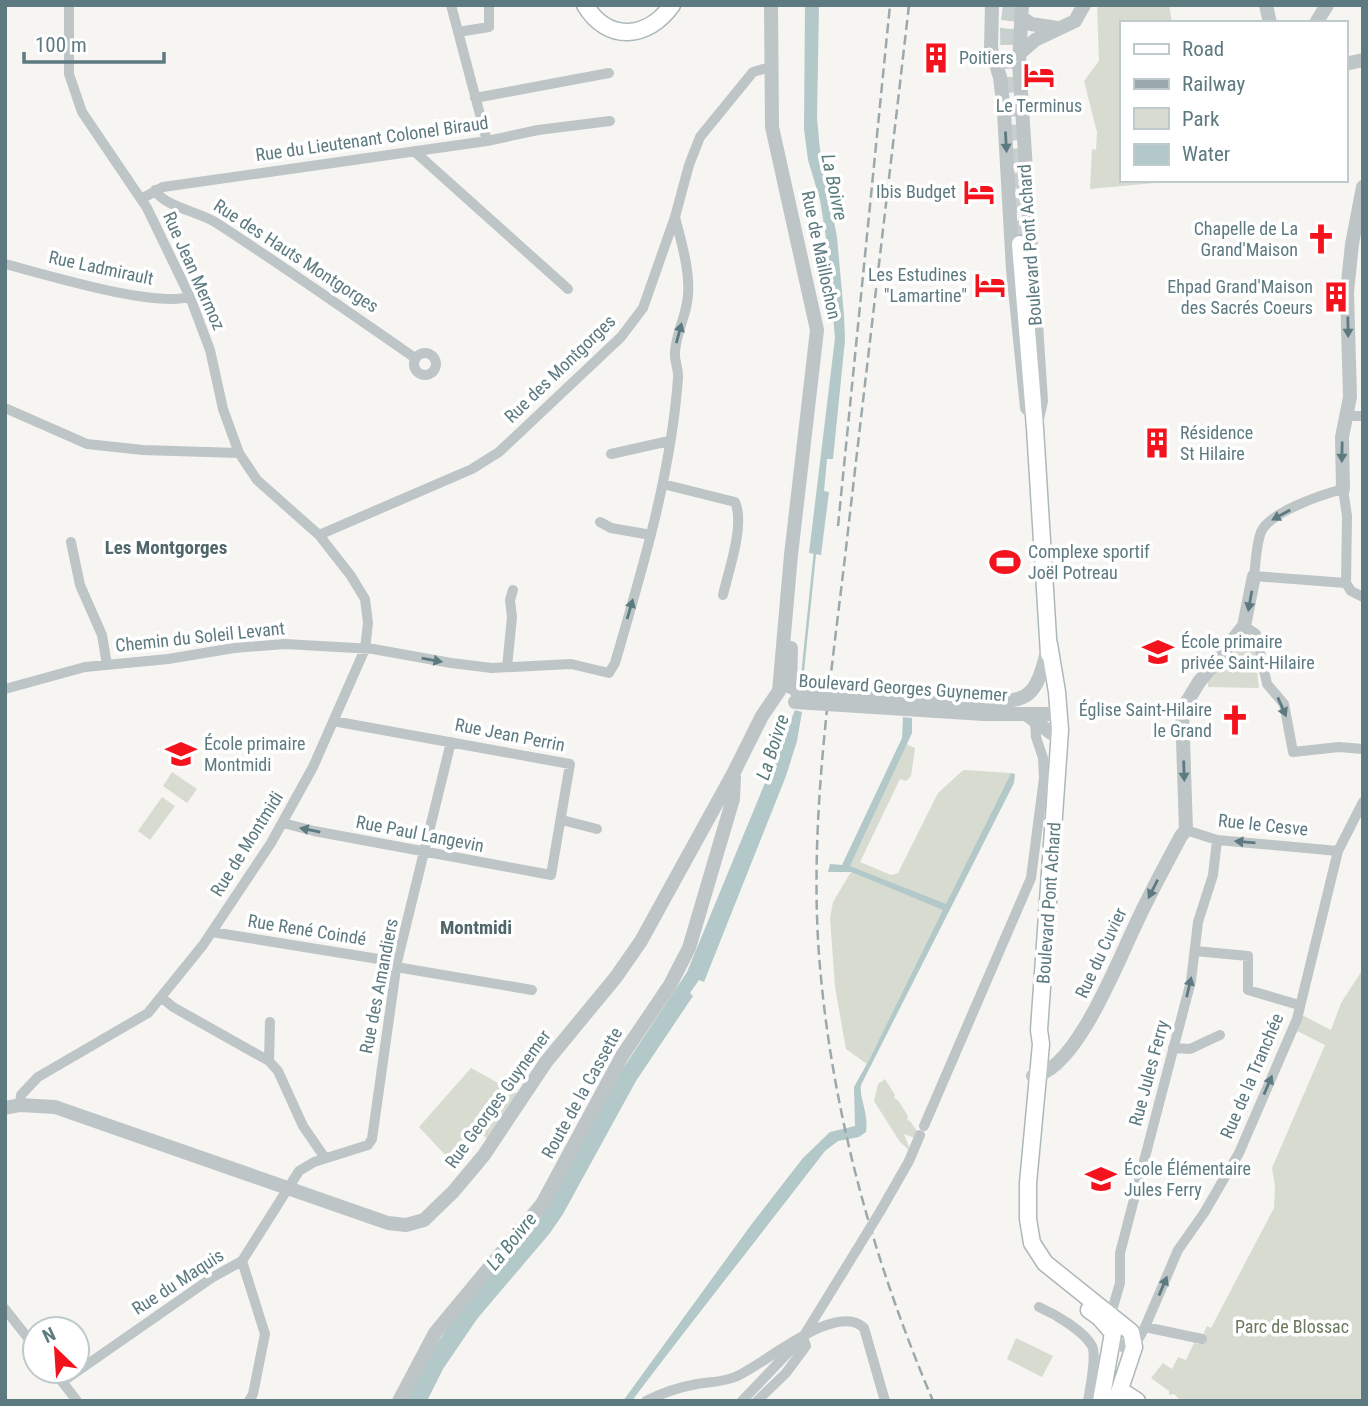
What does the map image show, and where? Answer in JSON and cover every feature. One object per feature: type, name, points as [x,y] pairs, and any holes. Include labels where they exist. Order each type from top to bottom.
[{"type":"main road","points":[[585,5],[602,24],[624,33],[644,30],[656,24],[673,5]]},
{"type":"main road","name":"Boulevard Pont Achard","points":[[1020,244],[1049,644],[1041,737],[1058,775]]},
{"type":"main road","name":"Boulevard Pont Achard","points":[[1043,713],[1058,775],[1040,1030],[1035,1044],[1036,1076],[1031,1091],[1034,1106],[1028,1183],[1021,1228],[1024,1250],[1031,1262],[1053,1284],[1099,1317],[1110,1328],[1113,1337]]},
{"type":"main road","name":"Boulevard Pont Achard","points":[[1028,1183],[1029,1235],[1038,1254],[1065,1280],[1131,1332],[1134,1348]]},
{"type":"main road","points":[[1097,1400],[1111,1356],[1113,1337]]},
{"type":"main road","points":[[1134,1348],[1118,1395],[1138,1401]]},
{"type":"street","name":"Rue Jean Mermoz","points":[[69,5],[69,74],[82,112],[141,199],[190,297],[210,350],[223,409],[239,453],[257,480],[319,535]]},
{"type":"street","points":[[451,5],[487,141]]},
{"type":"street","points":[[458,32],[489,27],[489,5]]},
{"type":"street","name":"Rue de Maillochon","points":[[771,5],[772,127],[817,330],[791,555],[790,693]]},
{"type":"street","name":"Boulevard Pont Achard","points":[[992,5],[991,49],[997,65],[1005,118],[1013,270],[1025,404],[1035,428]]},
{"type":"street","points":[[997,65],[1008,67],[1035,40],[1075,21],[1084,5]]},
{"type":"street","points":[[1317,21],[1327,5]]},
{"type":"street","points":[[1022,11],[1031,24],[1057,28]]},
{"type":"street","name":"Boulevard Pont Achard","points":[[1022,11],[1019,57],[1041,401],[1035,428]]},
{"type":"street","name":"Rue des Montgorges","points":[[319,535],[472,469],[499,452],[621,337],[643,308],[700,137],[753,72],[770,67]]},
{"type":"street","points":[[475,98],[609,73]]},
{"type":"street","name":"Rue du Lieutenant Colonel Biraud","points":[[141,199],[155,190],[610,121]]},
{"type":"street","points":[[415,151],[568,289]]},
{"type":"street","points":[[1363,187],[1352,244],[1347,292],[1350,397],[1342,437],[1343,489],[1347,516],[1346,583],[1351,591],[1363,597]]},
{"type":"street","name":"Rue des Hauts Montgorges","points":[[155,190],[162,199],[208,217],[415,358]]},
{"type":"street","points":[[600,522],[611,528],[651,535],[663,484],[678,373],[674,356],[689,294],[684,253],[675,217]]},
{"type":"street","name":"Rue Ladmirault","points":[[5,264],[151,298],[190,297]]},
{"type":"street","points":[[5,408],[87,444],[143,450],[239,453]]},
{"type":"street","points":[[1346,416],[1363,416]]},
{"type":"street","points":[[611,454],[669,441]]},
{"type":"street","points":[[663,484],[735,502],[738,509],[738,529],[723,594]]},
{"type":"street","points":[[1186,830],[1182,710],[1199,681],[1244,626],[1262,531],[1268,523],[1300,505],[1343,489]]},
{"type":"street","name":"Rue de Montmidi","points":[[20,1105],[24,1090],[38,1077],[148,1013],[212,932],[283,823],[313,767],[365,649],[368,623],[365,599],[319,535]]},
{"type":"street","name":"Chemin du Soleil Levant","points":[[5,689],[63,672],[234,648],[285,644],[365,649],[470,666],[571,664],[609,673],[615,663],[651,535]]},
{"type":"street","points":[[71,542],[80,585],[102,635],[107,665]]},
{"type":"street","points":[[1254,576],[1346,583]]},
{"type":"street","points":[[508,667],[512,617],[510,600],[513,590]]},
{"type":"street","points":[[1244,626],[1256,634],[1267,684],[1284,705],[1293,752],[1339,747],[1363,748]]},
{"type":"street","points":[[1037,683],[1049,644]]},
{"type":"street","name":"Boulevard Pont Achard","points":[[1037,683],[1033,694],[1043,713]]},
{"type":"street","name":"Boulevard Georges Guynemer","points":[[858,700],[985,703],[1020,699],[1030,693],[1037,683]]},
{"type":"street","name":"Boulevard Georges Guynemer","points":[[790,693],[1043,713]]},
{"type":"street","name":"Rue Georges Guynemer","points":[[5,1108],[20,1105],[55,1107],[388,1223],[416,1223],[431,1214],[468,1176],[546,1062],[608,987],[641,941],[762,716],[790,693]]},
{"type":"street","name":"Boulevard Georges Guynemer","points":[[985,703],[1043,713]]},
{"type":"street","name":"Rue Jean Perrin","points":[[332,721],[570,764],[551,875]]},
{"type":"street","points":[[742,1401],[803,1337],[909,1161],[1031,878],[1044,778],[1041,737]]},
{"type":"street","name":"Rue des Amandiers","points":[[288,1187],[299,1171],[325,1158],[368,1145],[372,1139],[397,965],[451,742]]},
{"type":"street","name":"Route de la Cassette","points":[[398,1401],[435,1333],[542,1205],[622,1056],[670,985],[689,948],[733,799],[734,772]]},
{"type":"street","name":"Rue de la Tranchée","points":[[1134,1348],[1178,1250],[1204,1213],[1239,1153],[1296,1021],[1338,851],[1363,802]]},
{"type":"street","points":[[562,821],[597,829]]},
{"type":"street","name":"Rue Paul Langevin","points":[[283,823],[551,875]]},
{"type":"street","name":"Rue le Cesve","points":[[1186,830],[1217,840],[1338,851]]},
{"type":"street","name":"Rue du Cuvier","points":[[1036,1076],[1053,1068],[1091,1018],[1186,830]]},
{"type":"street","name":"Rue Jules Ferry","points":[[1111,1314],[1120,1283],[1120,1253],[1191,981],[1198,922],[1214,869],[1217,840]]},
{"type":"street","name":"Rue René Coindé","points":[[212,932],[533,990]]},
{"type":"street","points":[[1195,951],[1248,956],[1248,990],[1299,1005]]},
{"type":"street","points":[[161,997],[173,1007],[269,1061],[278,1071],[303,1126],[325,1158]]},
{"type":"street","points":[[269,1061],[270,1022]]},
{"type":"street","points":[[1173,1048],[1190,1049],[1220,1035]]},
{"type":"street","name":"Rue du Maquis","points":[[91,1362],[213,1277],[242,1261],[288,1187]]},
{"type":"street","points":[[242,1261],[265,1334],[253,1394],[249,1401]]},
{"type":"street","points":[[1040,1307],[1063,1321],[1092,1347],[1097,1400]]},
{"type":"street","points":[[7,1315],[21,1331]]},
{"type":"street","points":[[646,1401],[694,1384],[730,1379],[783,1346],[837,1322],[857,1322],[864,1328],[885,1401]]},
{"type":"street","points":[[1145,1327],[1202,1339]]},
{"type":"street","points":[[757,1401],[800,1355],[807,1344],[803,1337]]},
{"type":"street","name":"Boulevard Pont Achard","points":[[1113,1337],[1124,1348],[1134,1348]]},
{"type":"street","points":[[64,1385],[77,1401]]},
{"type":"green space","points":[[1097,5],[1169,5],[1172,21],[1120,21],[1120,182],[1165,182],[1090,189],[1092,149],[1096,150],[1097,132],[1084,81],[1099,61]]},
{"type":"green space","points":[[1239,639],[1254,643],[1259,688],[1208,687],[1208,680]]},
{"type":"green space","points":[[906,744],[915,748],[911,776],[906,781],[900,779],[860,862],[891,875],[898,873],[938,793],[961,772],[1011,773],[946,905],[850,866]]},
{"type":"green space","points":[[172,772],[197,789],[187,803],[163,786]]},
{"type":"green space","points":[[162,797],[175,806],[150,840],[138,831]]},
{"type":"green space","points":[[851,872],[944,910],[867,1064],[846,1049],[835,987],[830,918],[833,902]]},
{"type":"green space","name":"Parc de Blossac","points":[[1363,969],[1363,1401],[1181,1401],[1174,1394],[1169,1395],[1169,1391],[1151,1378],[1163,1363],[1172,1369],[1178,1357],[1186,1360],[1194,1343],[1199,1344],[1207,1326],[1211,1328],[1274,1208],[1272,1168],[1325,1045],[1297,1031],[1302,1015],[1331,1030],[1341,1003]]},
{"type":"green space","points":[[471,1068],[518,1094],[488,1139],[478,1132],[451,1161],[419,1127]]},
{"type":"green space","points":[[885,1079],[895,1095],[894,1098],[908,1116],[907,1120],[920,1135],[915,1138],[904,1134],[911,1152],[900,1142],[874,1101],[878,1084]]},
{"type":"green space","points":[[1016,1338],[1053,1356],[1042,1377],[1007,1359]]},
{"type":"water","name":"La Boivre","points":[[805,5],[819,5],[817,118],[820,150],[837,237],[845,340],[833,459],[827,459],[824,491],[829,492],[821,555],[809,553],[835,338],[826,237],[820,200],[808,160],[804,129]]},
{"type":"water","name":"La Boivre","points":[[795,710],[802,712],[797,741],[786,776],[704,982],[699,980],[690,993],[693,996],[636,1081],[550,1233],[477,1319],[443,1369],[427,1401],[405,1401],[425,1361],[457,1314],[539,1219],[622,1070],[687,972]]},
{"type":"water","points":[[903,717],[912,718],[912,733],[850,866],[946,904],[1011,773],[1015,774],[1014,783],[861,1085],[866,1132],[859,1137],[838,1141],[825,1151],[634,1398],[635,1401],[623,1401],[803,1158],[830,1132],[855,1126],[854,1087],[943,910],[851,872],[828,872],[830,864],[842,865],[902,738]]},
{"type":"waterway","name":"La Boivre","points":[[801,688],[815,552]]},
{"type":"tunnel","points":[[1011,5],[1008,29],[1009,77],[1020,244]]},
{"type":"railway","points":[[838,526],[890,5]]},
{"type":"railway","points":[[909,5],[828,700],[817,844],[817,892],[823,999],[842,1117],[872,1233],[890,1290],[933,1401]]},
{"type":"place","name":"Poitiers","points":[[936,58]]},
{"type":"place","name":"Le Terminus","points":[[1039,75]]},
{"type":"place","name":"Ibis Budget","points":[[979,192]]},
{"type":"place","name":"Chapelle de La Grand'Maison","points":[[1321,239]]},
{"type":"place","name":"Les Estudines \"Lamartine\"","points":[[990,285]]},
{"type":"place","name":"Ehpad Grand'Maison des Sacrés Coeurs","points":[[1336,297]]},
{"type":"place","name":"Résidence St Hilaire","points":[[1157,443]]},
{"type":"place","name":"Complexe sportif Joël Potreau","points":[[1005,562]]},
{"type":"place","name":"École primaire privée Saint-Hilaire","points":[[1158,652]]},
{"type":"place","name":"Église Saint-Hilaire le Grand","points":[[1235,720]]},
{"type":"place","name":"École primaire Montmidi","points":[[181,754]]},
{"type":"place","name":"École Élémentaire Jules Ferry","points":[[1101,1179]]},
{"type":"district","name":"Les Montgorges","points":[[166,547]]},
{"type":"district","name":"Montmidi","points":[[476,927]]}]
